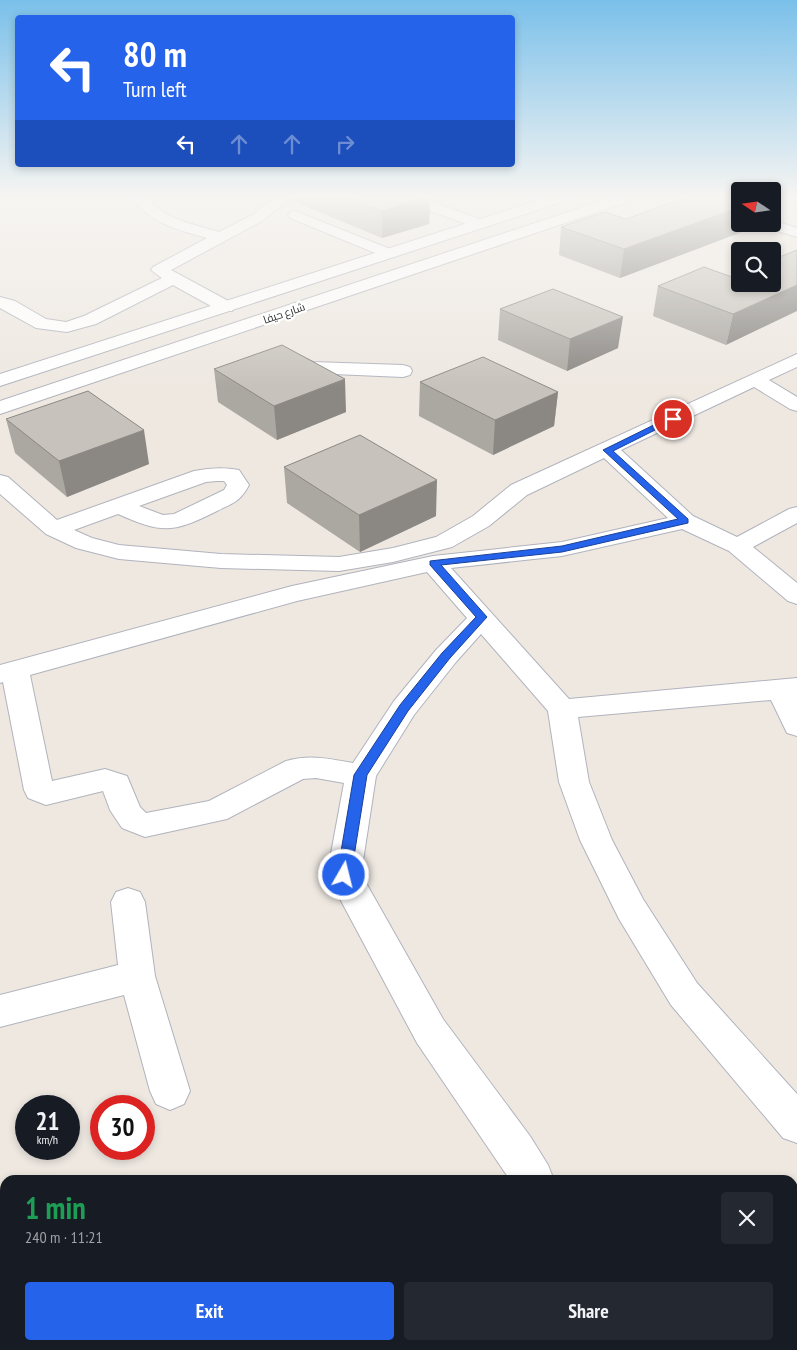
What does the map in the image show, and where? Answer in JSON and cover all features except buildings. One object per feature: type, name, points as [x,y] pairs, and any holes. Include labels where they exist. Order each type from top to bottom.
[{"type":"street","points":[[176,261],[159,270],[226,307]]},
{"type":"street","name":"شارع حيفا","points":[[0,380],[368,261]]},
{"type":"street","name":"شارع حيفا","points":[[0,408],[438,261]]},
{"type":"street","points":[[0,302],[9,305],[42,324],[67,327],[79,325],[90,320],[172,278]]},
{"type":"street","points":[[67,327],[99,348]]},
{"type":"street","points":[[278,352],[310,367],[403,371]]},
{"type":"street","points":[[0,482],[54,529],[84,543],[119,552],[221,561],[339,564],[392,555],[444,542],[481,521],[519,490],[797,360]]},
{"type":"street","points":[[756,380],[797,405]]},
{"type":"street","points":[[608,450],[685,521],[737,546],[797,596]]},
{"type":"street","points":[[54,529],[119,506]]},
{"type":"street","points":[[737,546],[797,514]]},
{"type":"street","points":[[361,775],[316,767],[297,769],[216,812],[145,825],[137,824],[131,819],[116,784],[111,781],[105,780],[46,794],[39,790],[7,673],[292,594],[433,563],[562,549],[685,521]]},
{"type":"street","points":[[433,563],[562,709],[574,782],[596,840],[632,908],[684,994],[797,1124]]},
{"type":"street","points":[[482,617],[446,656],[404,708],[361,775],[344,875],[430,1031],[531,1175]]},
{"type":"street","points":[[562,709],[789,689],[797,726]]},
{"type":"street","points":[[128,902],[137,976],[170,1091]]},
{"type":"street","points":[[0,1011],[137,976]]},
{"type":"route","points":[[344,875],[361,775],[404,708],[446,656],[482,617],[433,563],[562,549],[685,521],[608,450],[673,419]]}]
